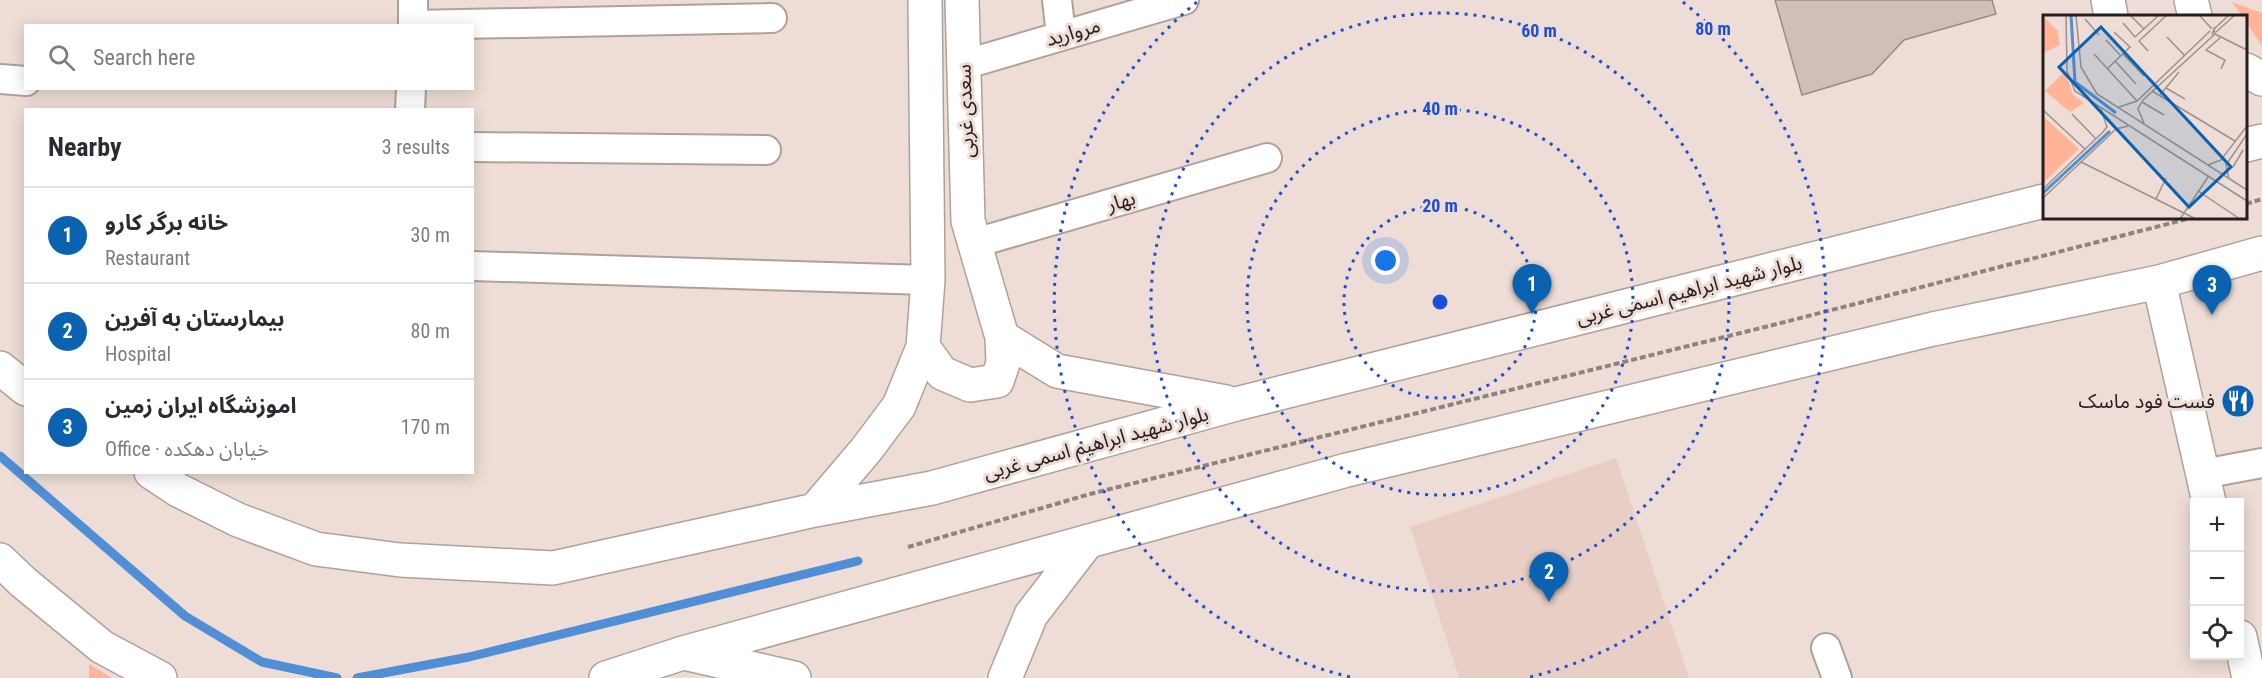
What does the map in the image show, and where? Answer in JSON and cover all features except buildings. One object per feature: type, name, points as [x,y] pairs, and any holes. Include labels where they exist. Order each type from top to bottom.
[{"type":"main road","name":"سعدی غربی","points":[[815,510],[867,450],[899,405],[923,346],[928,280],[925,0]]},
{"type":"main road","name":"سعدی غربی","points":[[923,346],[942,373],[970,385],[997,381],[1003,363],[1002,336],[972,232],[963,65],[962,0]]},
{"type":"main road","points":[[2108,0],[2111,15]]},
{"type":"main road","points":[[2191,0],[2195,15]]},
{"type":"main road","points":[[2247,71],[2262,79]]},
{"type":"main road","points":[[2247,145],[2262,141]]},
{"type":"main road","name":"بلوار شهید ابراهیم اسمی غربی","points":[[154,474],[178,490],[238,520],[316,549],[400,560],[553,568],[815,510],[932,488],[1236,404],[2041,199]]},
{"type":"main road","points":[[606,678],[683,653],[1347,470],[1933,329],[2159,282],[2262,253]]},
{"type":"main road","points":[[2159,282],[2206,488]]},
{"type":"main road","points":[[1002,336],[1057,371],[1236,404]]},
{"type":"main road","points":[[0,368],[24,387]]},
{"type":"main road","points":[[1005,678],[1031,615],[1088,541]]},
{"type":"main road","points":[[0,560],[23,582],[102,647],[160,678]]},
{"type":"main road","points":[[683,653],[794,678]]},
{"type":"main road","points":[[2244,655],[2249,678]]},
{"type":"street","points":[[413,0],[413,24]]},
{"type":"street","points":[[1056,0],[1061,35]]},
{"type":"street","name":"مروارید","points":[[963,65],[1184,0]]},
{"type":"street","points":[[464,24],[772,18]]},
{"type":"street","points":[[0,79],[24,81]]},
{"type":"street","points":[[410,108],[411,90]]},
{"type":"street","points":[[474,147],[766,150]]},
{"type":"street","name":"بهار","points":[[972,232],[1267,158]]},
{"type":"street","points":[[474,266],[928,280]]},
{"type":"street","points":[[2206,488],[2262,463]]},
{"type":"street","points":[[1826,648],[1838,678]]},
{"type":"path","points":[[2247,204],[2262,199]]},
{"type":"path","points":[[908,547],[1090,494],[1773,325],[2187,219]]},
{"type":"shaded area","points":[[2232,2],[2262,13],[2262,46],[2247,24],[2247,15],[2241,15]]},
{"type":"shaded area","points":[[1616,458],[1689,678],[1459,678],[1410,527]]},
{"type":"shaded area","points":[[89,664],[112,678],[89,678]]},
{"type":"waterway","points":[[0,456],[185,616],[262,662],[337,678]]},
{"type":"waterway","points":[[357,678],[469,657],[858,561]]},
{"type":"place","name":"خانه برگر کارو","points":[[1532,314]]},
{"type":"place","name":"اموزشگاه ایران زمین","points":[[2212,315]]},
{"type":"place","name":"فست فود ماسک","points":[[2238,401]]},
{"type":"place","name":"بیمارستان به آفرین","points":[[1549,602]]}]
